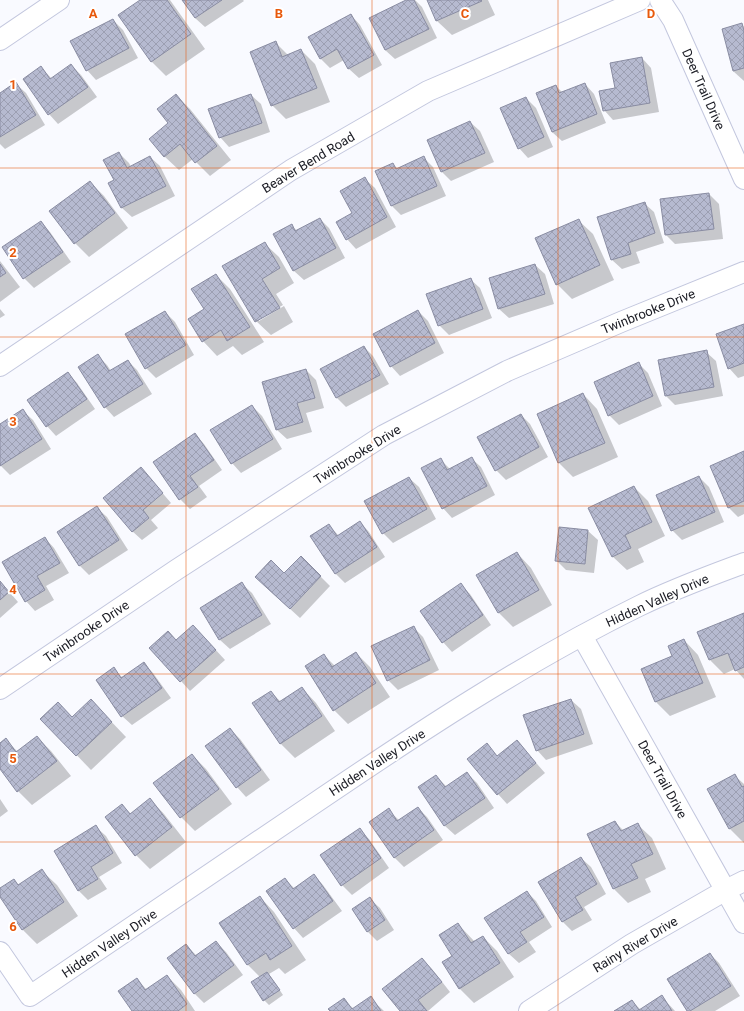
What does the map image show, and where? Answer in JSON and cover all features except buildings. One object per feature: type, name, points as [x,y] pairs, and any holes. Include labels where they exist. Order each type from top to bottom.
[{"type":"street","points":[[0,40],[59,0]]},
{"type":"street","name":"Beaver Bend Road","points":[[0,366],[291,170],[428,91],[640,0]]},
{"type":"street","name":"Deer Trail Drive","points":[[660,0],[673,20],[744,179]]},
{"type":"street","name":"Twinbrooke Drive","points":[[0,689],[176,570],[384,435],[507,372],[621,322],[744,272]]},
{"type":"street","name":"Hidden Valley Drive","points":[[0,952],[30,996],[375,762],[493,687],[640,605],[689,583],[744,563]]},
{"type":"street","name":"Deer Trail Drive","points":[[582,636],[744,923]]},
{"type":"street","name":"Rainy River Drive","points":[[529,1011],[632,944],[744,881]]}]
